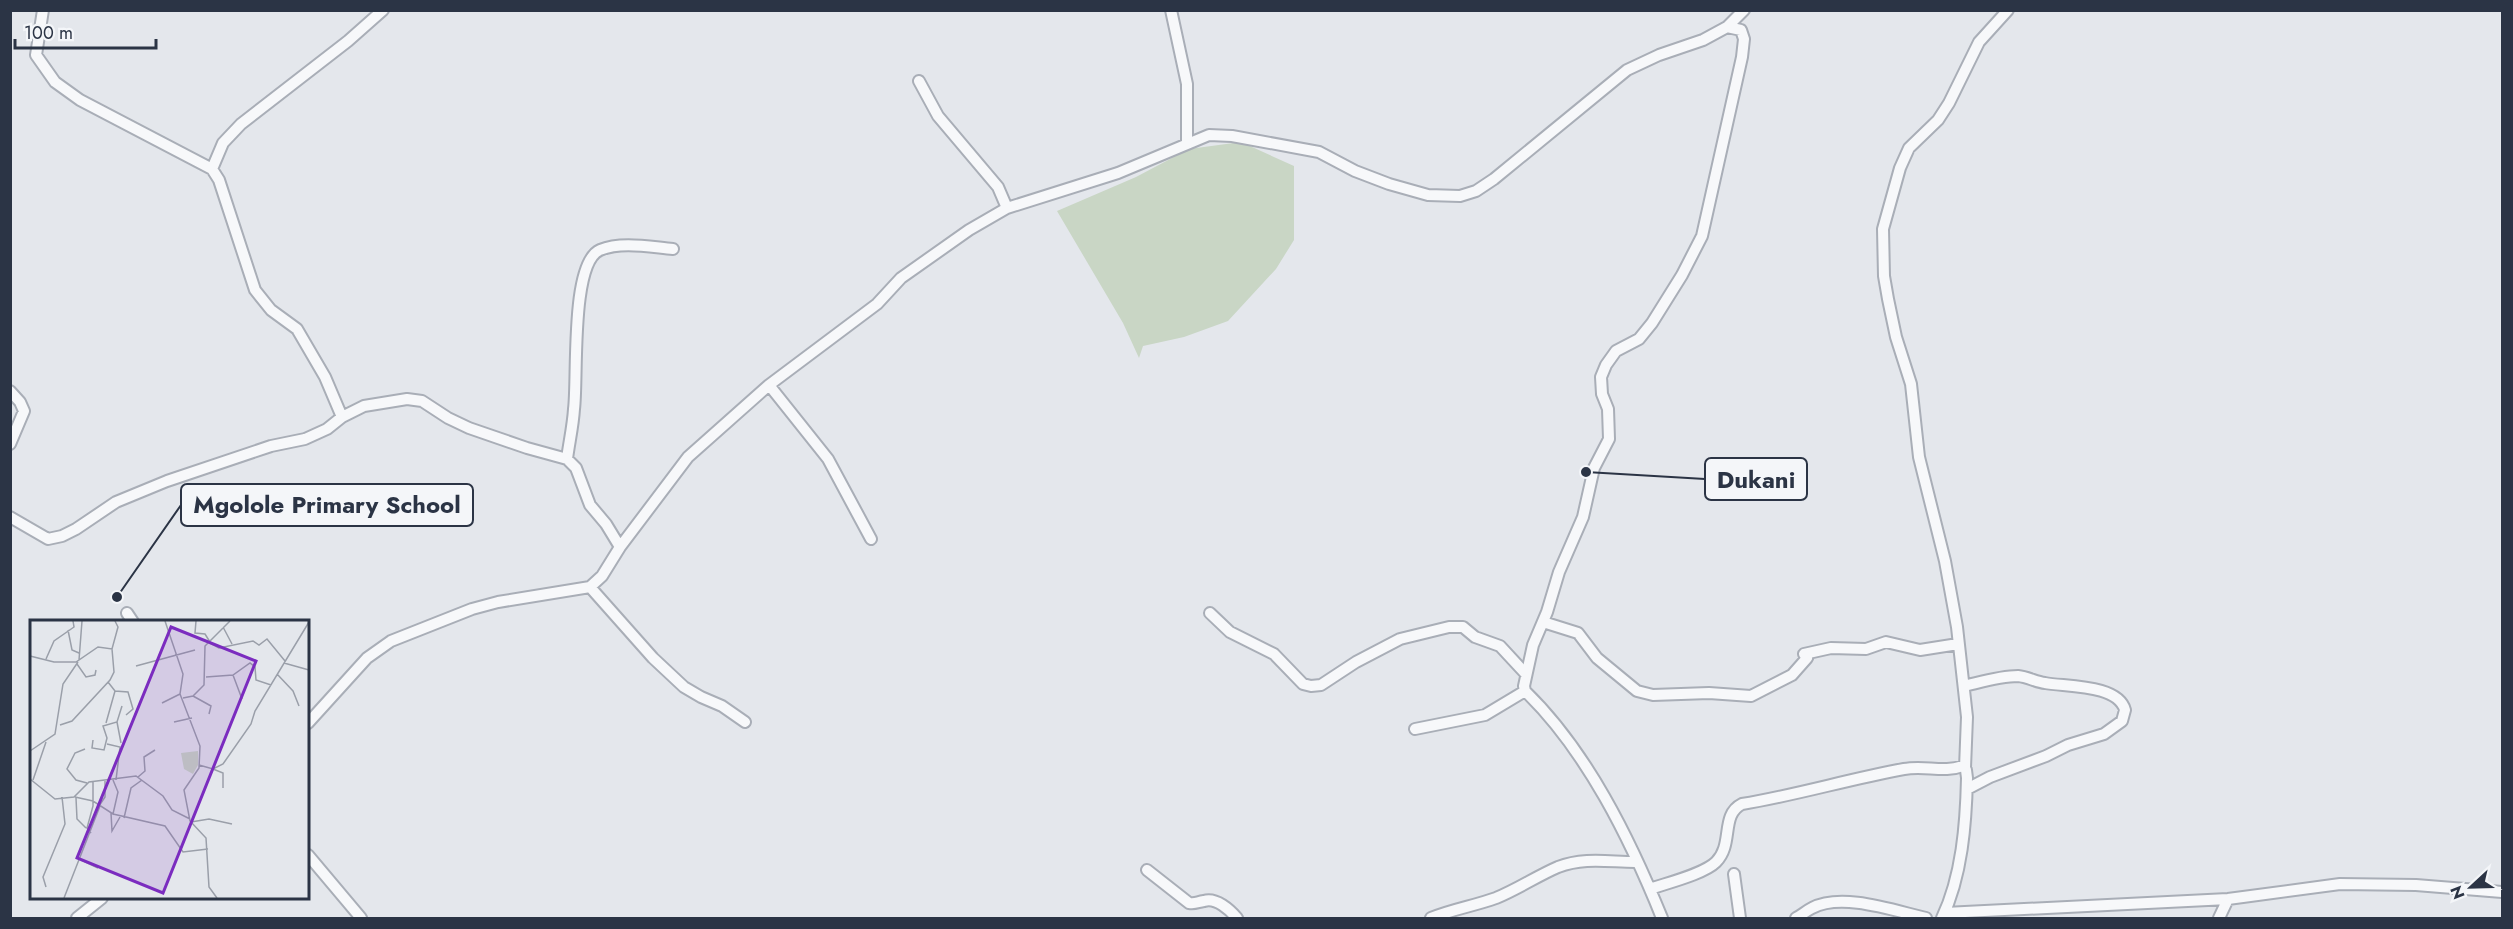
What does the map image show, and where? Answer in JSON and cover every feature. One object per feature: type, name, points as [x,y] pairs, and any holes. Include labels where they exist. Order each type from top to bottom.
[{"type":"street","points":[[43,10],[36,55],[55,82],[80,100],[212,169],[219,180],[255,290],[271,310],[297,329],[325,377],[342,417]]},
{"type":"street","points":[[212,169],[223,143],[241,124],[348,41],[383,10]]},
{"type":"street","points":[[1171,10],[1187,84],[1187,143]]},
{"type":"street","points":[[309,722],[367,658],[391,641],[472,609],[498,602],[590,587],[602,576],[620,546],[688,457],[769,385],[877,304],[901,278],[969,230],[1007,208],[1118,173],[1209,135],[1232,136],[1310,150],[1389,184],[1428,195],[1460,196],[1476,191],[1494,179],[1627,70],[1659,55],[1703,40],[1727,27],[1744,10]]},
{"type":"street","points":[[2008,10],[1979,42],[1949,103],[1938,120],[1909,148],[1900,168],[1883,229],[1884,276],[1888,299],[1896,337],[1910,380],[1919,457],[1945,561],[1964,686],[1968,734],[1965,752],[1967,789],[1961,848],[1943,916],[2228,898],[2340,884],[2416,885],[2502,892]]},
{"type":"street","points":[[1662,918],[1616,817],[1569,743],[1525,691],[1526,674],[1533,645],[1559,572],[1583,517],[1594,468],[1608,439],[1608,409],[1602,394],[1601,377],[1616,351],[1639,339],[1652,323],[1682,276],[1706,224],[1744,39],[1741,30],[1727,27]]},
{"type":"street","points":[[919,81],[938,116],[998,188],[1007,208]]},
{"type":"street","points":[[567,459],[574,408],[579,302],[589,259],[598,251],[617,246],[673,249]]},
{"type":"street","points":[[769,385],[828,459],[871,539]]},
{"type":"street","points":[[10,391],[20,402],[24,411],[10,444]]},
{"type":"street","points":[[10,517],[48,539],[62,536],[116,502],[238,456],[271,446],[305,440],[364,406],[407,399],[422,401],[469,428],[567,459],[576,468],[590,505],[620,546]]},
{"type":"street","points":[[590,587],[653,658],[684,687],[722,706],[745,722]]},
{"type":"street","points":[[1210,613],[1230,632],[1274,654],[1292,674],[1304,684],[1311,686],[1321,686],[1356,662],[1400,639],[1449,627],[1463,627],[1475,637],[1500,646],[1526,674]]},
{"type":"street","points":[[1543,622],[1578,633],[1597,658],[1618,676],[1637,691],[1653,695],[1709,693],[1720,696],[1751,696],[1792,675],[1807,658],[1804,654],[1821,650],[1866,649],[1886,642],[1920,650],[1958,644]]},
{"type":"street","points":[[1964,686],[2009,677],[2024,677],[2042,683],[2091,688],[2120,702],[2125,710],[2122,721],[2104,734],[2068,745],[2046,756],[1990,777],[1967,789]]},
{"type":"street","points":[[1415,729],[1485,715],[1525,691]]},
{"type":"street","points":[[1650,889],[1714,864],[1725,848],[1730,814],[1734,808],[1742,804],[1775,799],[1917,767],[1945,770],[1963,766],[1965,768]]},
{"type":"street","points":[[309,856],[361,918]]},
{"type":"street","points":[[1431,918],[1454,908],[1508,893],[1558,867],[1597,859],[1635,862]]},
{"type":"street","points":[[1146,870],[1190,903],[1197,904],[1205,900],[1218,902],[1237,918]]},
{"type":"street","points":[[1734,874],[1740,918]]},
{"type":"street","points":[[2219,918],[2228,898]]},
{"type":"street","points":[[77,918],[100,899]]},
{"type":"street","points":[[1796,918],[1813,907],[1835,903],[1869,905],[1926,918]]},
{"type":"green space","points":[[1241,142],[1294,166],[1294,240],[1276,269],[1228,321],[1184,337],[1143,346],[1139,358],[1123,323],[1057,211],[1136,177],[1189,149]]},
{"type":"place","name":"Dukani","points":[[1586,472]]},
{"type":"place","name":"Mgolole Primary School","points":[[117,597]]}]
